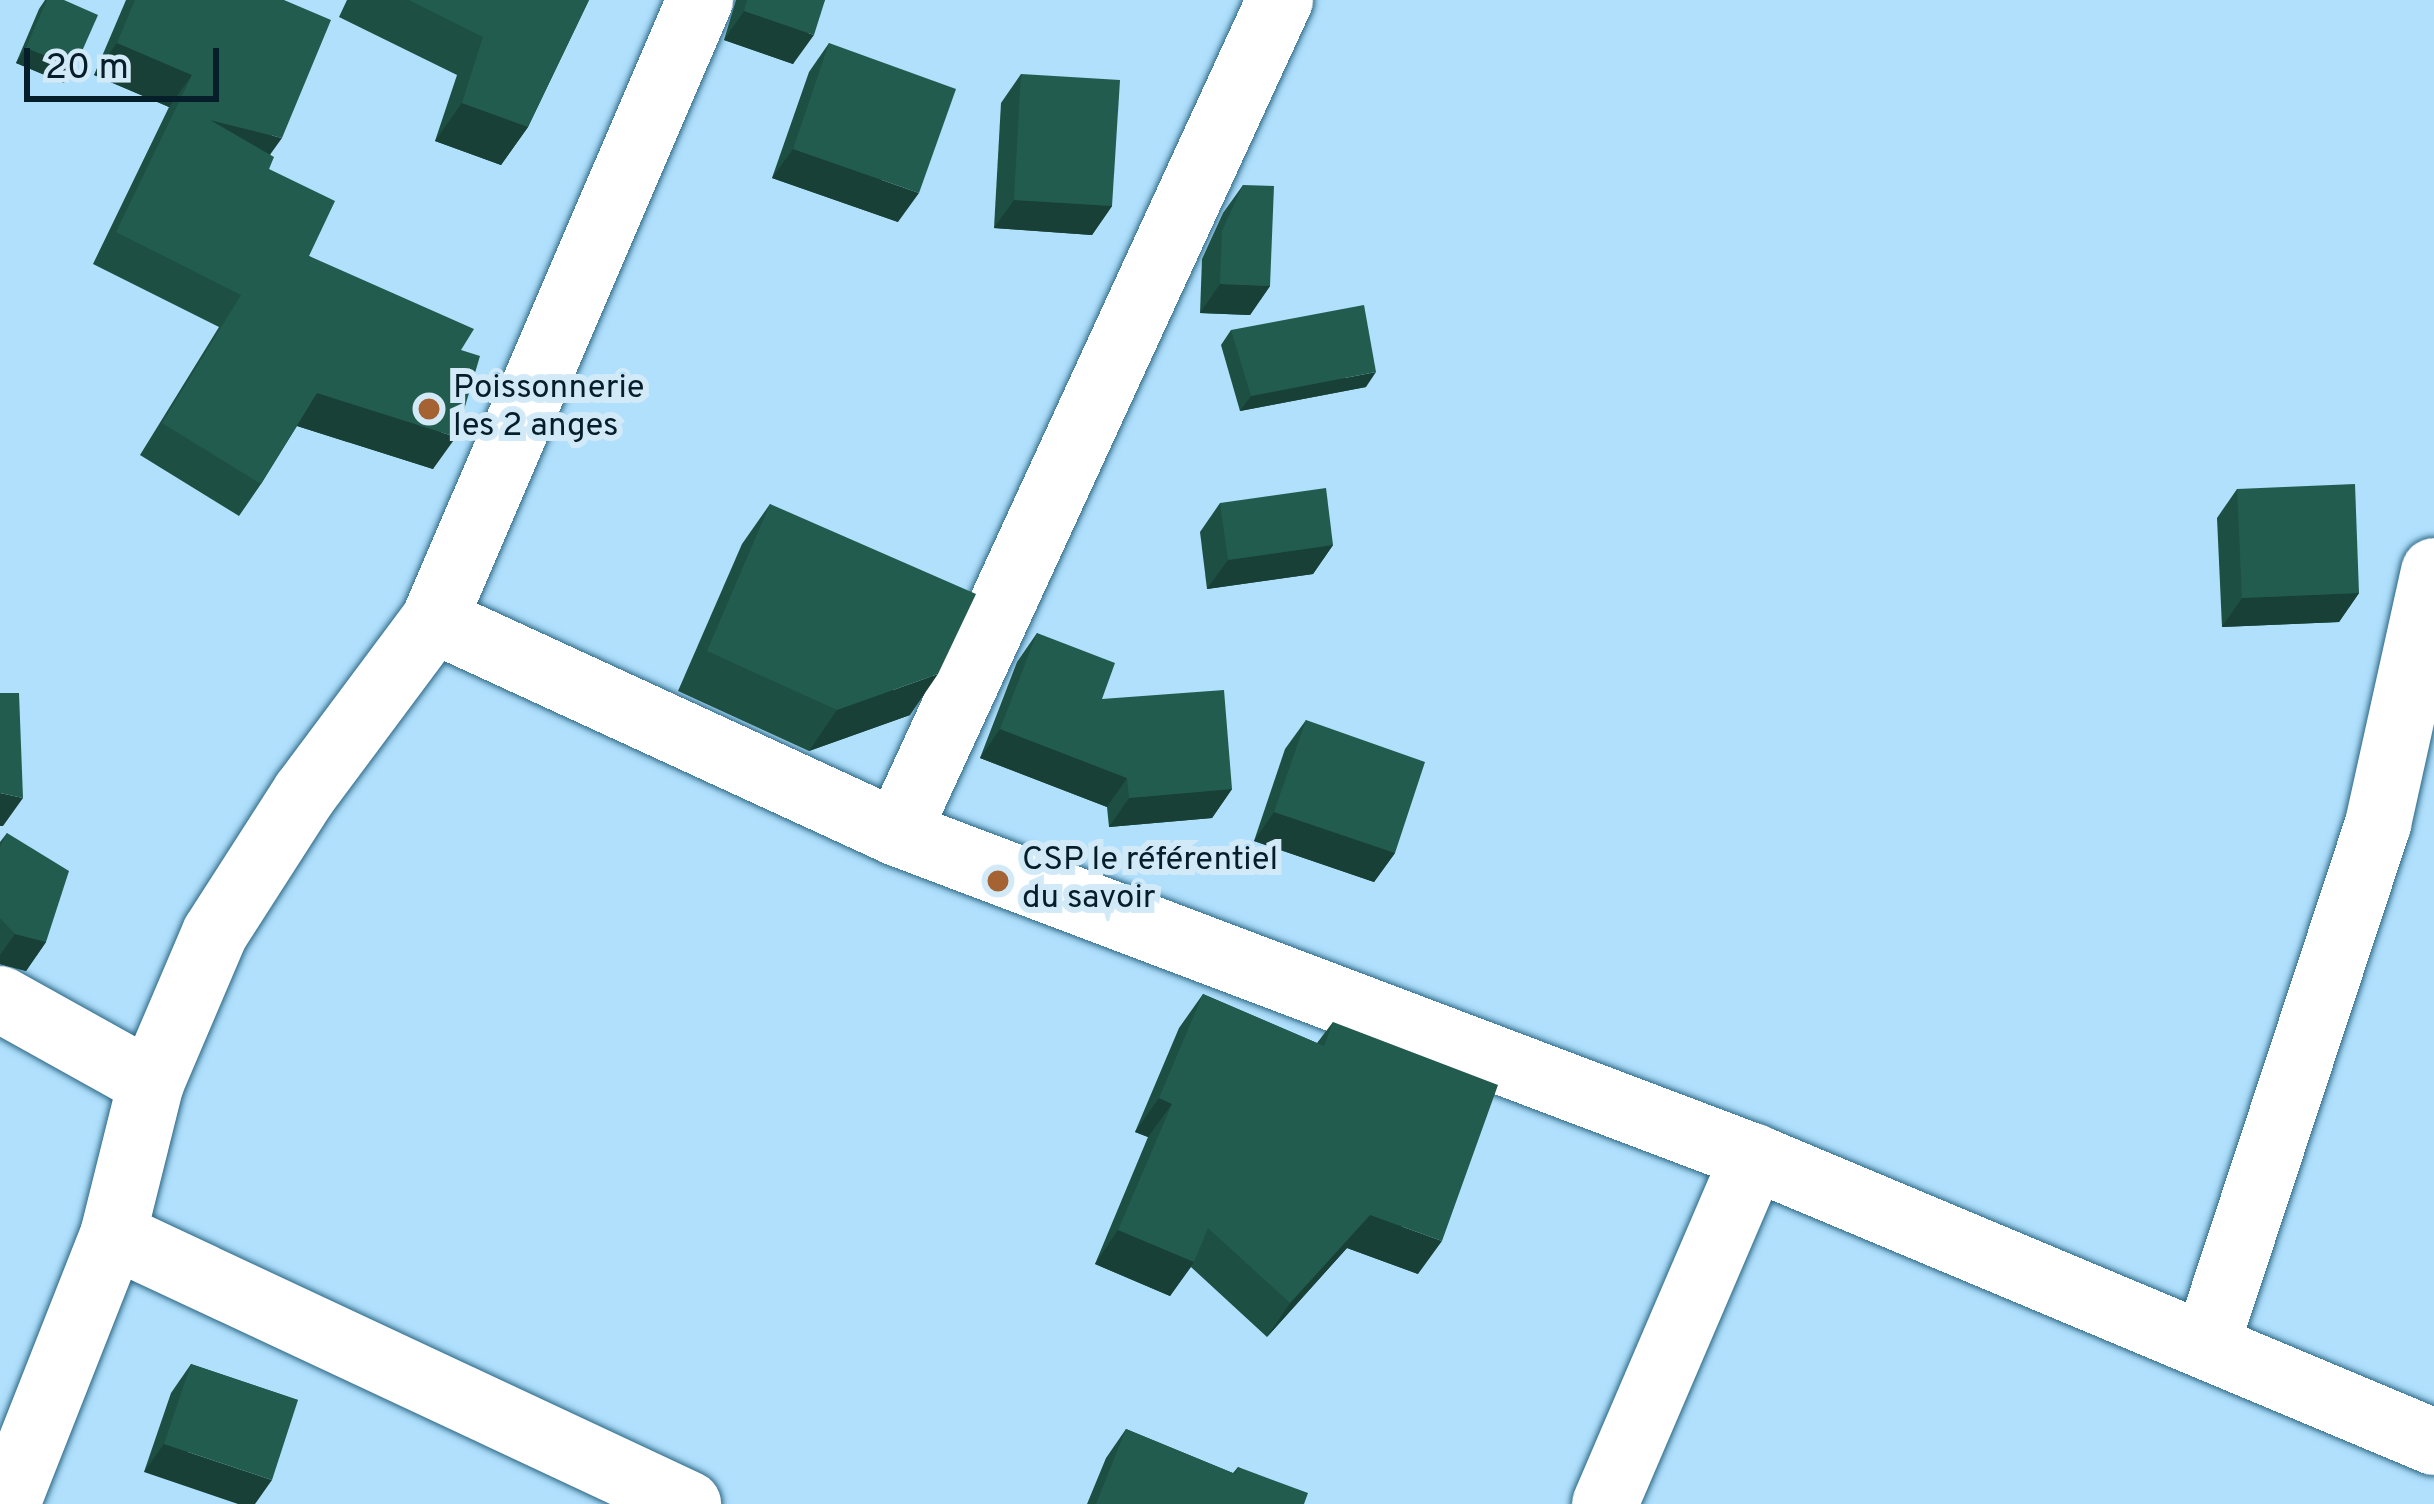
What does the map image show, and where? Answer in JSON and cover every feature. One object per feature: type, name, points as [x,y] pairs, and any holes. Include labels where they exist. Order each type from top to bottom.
[{"type":"street","points":[[7,1504],[113,1234],[151,1083],[215,932],[305,793],[434,620],[700,0]]},
{"type":"street","points":[[897,833],[1280,0]]},
{"type":"street","points":[[2206,1346],[2378,824],[2434,572]]},
{"type":"street","points":[[434,620],[897,833],[1754,1157],[2434,1442]]},
{"type":"street","points":[[0,999],[151,1083]]},
{"type":"street","points":[[1605,1504],[1754,1157]]},
{"type":"street","points":[[113,1234],[688,1504]]},
{"type":"building","points":[[47,0],[64,0],[98,15],[75,67],[26,48]]},
{"type":"building","points":[[135,0],[284,0],[331,20],[282,138],[210,120],[274,157],[269,169],[335,201],[309,256],[474,329],[461,350],[480,356],[456,437],[317,393],[261,484],[162,423],[241,295],[116,232],[192,75],[117,43]]},
{"type":"building","points":[[409,0],[589,0],[528,127],[462,103],[483,37]]},
{"type":"building","points":[[747,0],[825,0],[814,35],[744,11]]},
{"type":"building","points":[[829,43],[956,89],[919,193],[793,149]]},
{"type":"building","points":[[1021,74],[1120,80],[1112,206],[1014,200]]},
{"type":"building","points":[[1243,185],[1274,186],[1270,286],[1220,284],[1222,231]]},
{"type":"building","points":[[1364,305],[1376,372],[1251,396],[1231,330]]},
{"type":"building","points":[[2355,484],[2359,593],[2242,598],[2237,489]]},
{"type":"building","points":[[1326,488],[1333,545],[1228,560],[1220,503]]},
{"type":"building","points":[[770,504],[976,594],[938,674],[837,710],[707,651]]},
{"type":"building","points":[[1037,633],[1115,663],[1102,699],[1224,690],[1232,789],[1129,798],[1127,778],[1000,729]]},
{"type":"building","points":[[0,693],[19,693],[23,798],[0,793]]},
{"type":"building","points":[[1306,720],[1425,762],[1395,853],[1274,812]]},
{"type":"building","points":[[7,833],[69,871],[46,942],[15,934],[0,918],[0,847]]},
{"type":"building","points":[[1203,994],[1324,1046],[1333,1022],[1498,1085],[1442,1241],[1370,1215],[1290,1303],[1208,1228],[1194,1262],[1118,1230],[1172,1104],[1159,1098]]},
{"type":"building","points":[[191,1364],[298,1400],[272,1480],[164,1444]]},
{"type":"building","points":[[1126,1429],[1235,1474],[1238,1467],[1308,1493],[1304,1504],[1096,1504]]},
{"type":"place","name":"Poissonnerie les 2 anges","points":[[429,409]]},
{"type":"place","name":"CSP le référentiel du savoir","points":[[998,881]]}]
